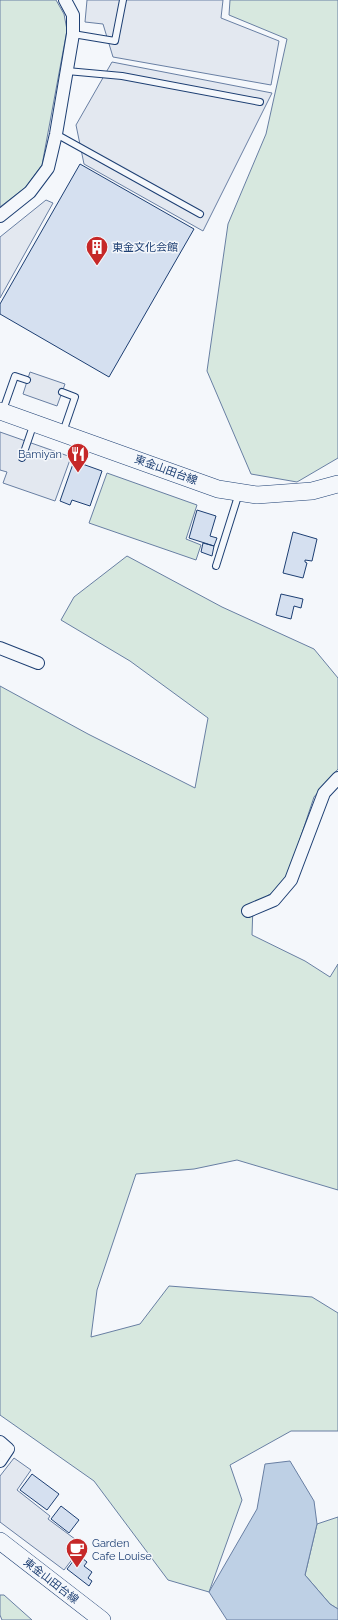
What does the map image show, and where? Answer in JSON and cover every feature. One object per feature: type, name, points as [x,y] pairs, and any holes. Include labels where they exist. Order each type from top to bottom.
[{"type":"main road","name":"東金山田台線","points":[[1,412],[218,489],[257,495],[312,492],[338,484]]},
{"type":"main road","name":"東金山田台線","points":[[0,1541],[102,1620]]},
{"type":"street","points":[[0,216],[30,192],[48,168],[56,134],[73,34],[73,15],[65,0]]},
{"type":"street","points":[[0,648],[38,663]]},
{"type":"street","points":[[248,911],[274,900],[292,880],[324,793],[338,778]]},
{"type":"street","points":[[0,1442],[8,1449],[0,1461]]},
{"type":"lane","points":[[73,34],[114,41],[123,0]]},
{"type":"lane","points":[[67,71],[122,76],[260,102]]},
{"type":"lane","points":[[56,134],[200,214]]},
{"type":"lane","points":[[1,412],[15,376],[28,380]]},
{"type":"lane","points":[[62,392],[75,397],[63,434]]},
{"type":"lane","points":[[22,458],[34,423]]},
{"type":"lane","points":[[216,566],[239,492]]},
{"type":"shaded area","points":[[0,0],[56,0],[64,14],[67,30],[42,165],[26,187],[0,207]]},
{"type":"shaded area","points":[[87,0],[223,0],[221,18],[279,41],[271,85],[113,57],[103,24],[85,22]]},
{"type":"shaded area","points":[[230,0],[338,0],[338,458],[297,482],[251,474],[207,371],[228,224],[266,134],[287,39],[229,15]]},
{"type":"shaded area","points":[[112,62],[272,93],[203,231],[84,164],[76,125]]},
{"type":"shaded area","points":[[46,200],[53,203],[0,298],[0,237]]},
{"type":"shaded area","points":[[30,372],[65,384],[57,406],[23,394]]},
{"type":"shaded area","points":[[0,432],[71,457],[55,501],[3,483],[7,472],[0,470]]},
{"type":"shaded area","points":[[107,473],[197,505],[186,539],[201,545],[196,560],[89,523]]},
{"type":"shaded area","points":[[127,556],[222,607],[314,649],[338,678],[338,769],[314,797],[288,875],[272,893],[253,905],[252,935],[305,961],[330,977],[338,964],[338,1190],[237,1160],[194,1169],[136,1174],[97,1290],[91,1337],[140,1324],[169,1286],[312,1297],[338,1313],[338,1431],[291,1431],[230,1465],[242,1500],[209,1592],[168,1580],[94,1481],[0,1415],[0,686],[88,734],[195,788],[208,718],[130,661],[61,620],[74,597]]},
{"type":"shaded area","points":[[14,1458],[31,1470],[17,1490],[50,1516],[48,1519],[83,1545],[64,1570],[0,1522],[0,1476]]},
{"type":"shaded area","points":[[338,1517],[338,1609],[330,1604],[305,1575],[317,1524]]},
{"type":"shaded area","points":[[0,1595],[4,1595],[32,1620],[2,1620],[0,1615]]},
{"type":"water","points":[[290,1461],[314,1501],[317,1524],[305,1575],[330,1604],[338,1609],[338,1620],[227,1620],[209,1592],[257,1509],[265,1464]]},
{"type":"building","name":"東金文化会館","points":[[80,164],[194,229],[109,377],[0,314],[0,304]]},
{"type":"building","points":[[74,461],[102,471],[90,506],[72,500],[70,505],[60,501]]},
{"type":"building","points":[[197,510],[216,516],[210,536],[217,538],[214,546],[189,538]]},
{"type":"building","points":[[293,532],[317,539],[312,561],[305,560],[307,563],[303,578],[283,573]]},
{"type":"building","points":[[203,543],[214,546],[212,556],[201,552]]},
{"type":"building","points":[[281,594],[303,599],[301,608],[294,606],[291,619],[276,615]]},
{"type":"building","points":[[32,1474],[59,1494],[47,1510],[20,1490]]},
{"type":"building","points":[[61,1506],[79,1520],[69,1533],[51,1519]]},
{"type":"building","points":[[78,1555],[87,1562],[84,1566],[92,1572],[88,1578],[92,1581],[89,1586],[67,1569]]},
{"type":"place","name":"東金文化会館","points":[[97,266]]},
{"type":"place","name":"Bamiyan","points":[[78,474]]},
{"type":"place","name":"Garden Cafe Louise","points":[[77,1568]]}]
